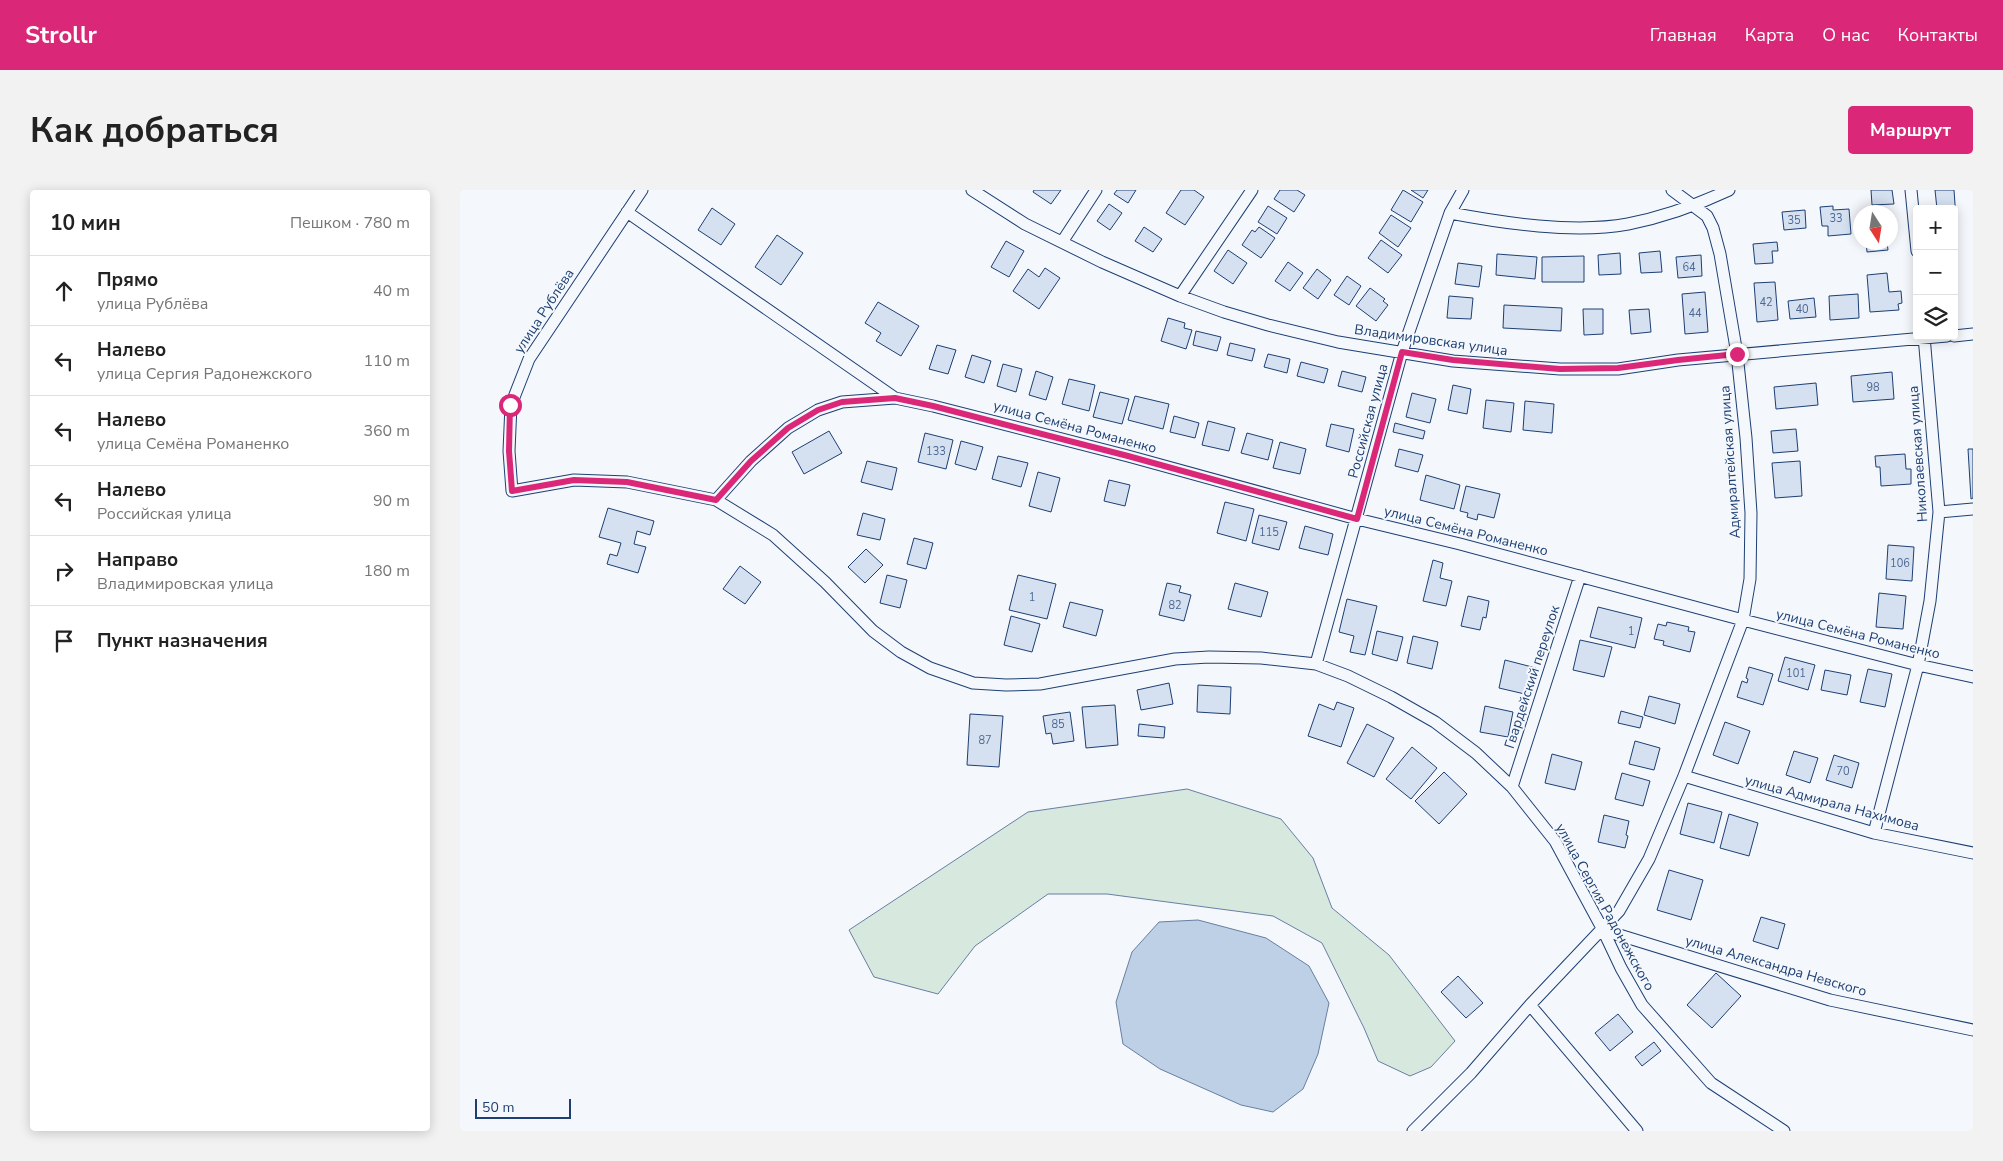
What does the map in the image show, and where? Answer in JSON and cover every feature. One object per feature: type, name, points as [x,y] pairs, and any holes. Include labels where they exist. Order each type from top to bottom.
[{"type":"street","name":"улица Рублёва","points":[[512,491],[509,451],[510,405],[529,358],[642,190]]},
{"type":"street","name":"Владимировская улица","points":[[972,190],[1025,224],[1180,296],[1268,325],[1338,342],[1453,360],[1560,369],[1618,368],[1678,360],[1913,338]]},
{"type":"street","points":[[1062,242],[1096,190]]},
{"type":"street","points":[[1180,296],[1252,190]]},
{"type":"street","name":"Российская улица","points":[[1316,664],[1402,352],[1450,213],[1463,190]]},
{"type":"street","name":"Адмиралтейская улица","points":[[1413,1131],[1471,1072],[1619,911],[1649,860],[1684,776],[1743,620],[1750,579],[1751,513],[1746,438],[1737,354],[1720,254],[1713,228],[1707,216],[1672,190]]},
{"type":"street","points":[[1450,213],[1497,222],[1589,228],[1628,224],[1694,206],[1729,190]]},
{"type":"street","points":[[1911,190],[1917,250]]},
{"type":"street","name":"улица Семёна Романенко","points":[[627,212],[895,398]]},
{"type":"street","points":[[1958,336],[1973,334]]},
{"type":"street","name":"Николаевская улица","points":[[1874,833],[1918,665],[1930,601],[1939,512],[1924,340]]},
{"type":"street","name":"улица Семёна Романенко","points":[[716,500],[751,461],[788,428],[810,415],[842,402],[895,398],[1128,456],[1357,519],[1743,620],[1918,665],[1973,677]]},
{"type":"street","name":"улица Сергия Радонежского","points":[[512,491],[574,480],[627,482],[716,500],[773,535],[825,582],[873,631],[901,652],[930,668],[973,683],[1006,685],[1040,684],[1175,659],[1209,656],[1261,658],[1316,664],[1348,676],[1435,722],[1476,753],[1512,787],[1554,841],[1642,1004],[1711,1083],[1784,1131]]},
{"type":"street","points":[[1939,512],[1973,509]]},
{"type":"street","name":"Гвардейский переулок","points":[[1512,787],[1580,576]]},
{"type":"street","name":"улица Адмирала Нахимова","points":[[1684,776],[1874,833],[1973,853]]},
{"type":"street","name":"улица Александра Невского","points":[[1603,930],[1830,1000],[1973,1030]]},
{"type":"street","points":[[1530,1006],[1637,1131]]},
{"type":"shaded area","points":[[1187,789],[1281,819],[1313,858],[1332,908],[1389,955],[1455,1041],[1431,1067],[1410,1076],[1378,1061],[1364,1028],[1322,943],[1273,916],[1107,894],[1048,894],[975,946],[938,994],[874,977],[849,930],[1028,812]]},
{"type":"water","points":[[1198,920],[1266,938],[1309,966],[1329,1003],[1318,1054],[1303,1089],[1273,1112],[1241,1105],[1160,1069],[1123,1044],[1116,1002],[1132,952],[1159,922]]},
{"type":"building","points":[[1034,190],[1061,190],[1051,204],[1033,192]]},
{"type":"building","points":[[1117,190],[1136,190],[1128,203],[1114,194]]},
{"type":"building","points":[[1181,190],[1194,190],[1204,197],[1185,225],[1166,213]]},
{"type":"building","points":[[1280,190],[1297,190],[1305,195],[1294,212],[1274,199]]},
{"type":"building","points":[[1403,190],[1423,202],[1411,222],[1391,210]]},
{"type":"building","points":[[1411,190],[1428,190],[1423,198]]},
{"type":"building","points":[[1871,190],[1892,190],[1894,204],[1872,205]]},
{"type":"building","points":[[1935,190],[1954,190],[1955,205],[1937,205]]},
{"type":"building","points":[[1109,204],[1122,213],[1110,230],[1097,221]]},
{"type":"building","points":[[1268,206],[1287,218],[1277,234],[1258,222]]},
{"type":"building","points":[[1833,206],[1833,210],[1849,209],[1851,234],[1828,236],[1828,226],[1822,226],[1820,207]]},
{"type":"building","points":[[712,208],[735,224],[721,245],[698,230]]},
{"type":"building","points":[[1805,210],[1806,228],[1784,230],[1782,212]]},
{"type":"building","points":[[1391,215],[1411,228],[1398,247],[1379,233]]},
{"type":"building","points":[[1144,227],[1162,239],[1153,252],[1135,241]]},
{"type":"building","points":[[1259,227],[1275,238],[1261,258],[1242,245],[1252,230],[1255,232]]},
{"type":"building","points":[[777,235],[803,253],[781,285],[755,267]]},
{"type":"building","points":[[1381,240],[1402,255],[1388,273],[1368,258]]},
{"type":"building","points":[[1006,241],[1024,251],[1009,277],[991,267]]},
{"type":"building","points":[[1777,242],[1778,251],[1772,251],[1773,263],[1755,264],[1753,244]]},
{"type":"building","points":[[1228,250],[1247,263],[1233,284],[1214,271]]},
{"type":"building","points":[[1867,250],[1888,250],[1867,252]]},
{"type":"building","points":[[1660,251],[1662,272],[1641,273],[1639,253]]},
{"type":"building","points":[[1620,253],[1621,274],[1599,275],[1598,255]]},
{"type":"building","points":[[1497,254],[1537,257],[1535,279],[1496,275]]},
{"type":"building","points":[[1701,255],[1702,276],[1678,278],[1676,257]]},
{"type":"building","points":[[1584,256],[1584,282],[1542,282],[1542,257]]},
{"type":"building","points":[[1288,262],[1303,273],[1290,291],[1275,281]]},
{"type":"building","points":[[1458,263],[1482,266],[1479,287],[1455,284]]},
{"type":"building","points":[[1045,268],[1060,278],[1039,309],[1013,291],[1028,269],[1039,277]]},
{"type":"building","points":[[1317,269],[1331,280],[1318,299],[1303,288]]},
{"type":"building","points":[[1887,273],[1889,292],[1901,291],[1902,303],[1898,304],[1899,310],[1870,312],[1867,275]]},
{"type":"building","points":[[1347,276],[1361,286],[1349,305],[1334,295]]},
{"type":"building","points":[[1775,282],[1778,320],[1757,322],[1754,283]]},
{"type":"building","points":[[1370,288],[1385,299],[1383,301],[1388,305],[1376,321],[1356,306]]},
{"type":"building","points":[[1705,292],[1708,332],[1685,334],[1682,294]]},
{"type":"building","points":[[1858,294],[1859,318],[1830,320],[1829,296]]},
{"type":"building","points":[[1449,296],[1473,298],[1471,319],[1447,318]]},
{"type":"building","points":[[1814,298],[1816,317],[1790,319],[1788,301]]},
{"type":"building","points":[[878,302],[919,326],[901,356],[876,341],[881,333],[865,323]]},
{"type":"building","points":[[1504,305],[1562,308],[1561,331],[1503,328]]},
{"type":"building","points":[[1583,309],[1603,309],[1603,334],[1584,335]]},
{"type":"building","points":[[1649,309],[1651,332],[1631,334],[1629,310]]},
{"type":"building","points":[[1168,318],[1185,323],[1184,328],[1192,330],[1186,349],[1161,341]]},
{"type":"building","points":[[1196,331],[1221,337],[1217,351],[1193,345]]},
{"type":"building","points":[[1230,343],[1255,349],[1252,361],[1227,355]]},
{"type":"building","points":[[937,345],[956,350],[948,374],[929,369]]},
{"type":"building","points":[[1268,354],[1290,359],[1287,373],[1264,367]]},
{"type":"building","points":[[972,355],[991,361],[984,383],[965,377]]},
{"type":"building","points":[[1301,362],[1328,369],[1324,383],[1297,376]]},
{"type":"building","points":[[1003,364],[1022,369],[1016,392],[997,386]]},
{"type":"building","points":[[1036,371],[1053,377],[1046,400],[1029,395]]},
{"type":"building","points":[[1342,371],[1366,377],[1362,392],[1338,386]]},
{"type":"building","points":[[1892,372],[1894,399],[1853,402],[1851,376]]},
{"type":"building","points":[[1069,379],[1095,385],[1089,411],[1062,404]]},
{"type":"building","points":[[1816,383],[1818,405],[1776,409],[1774,387]]},
{"type":"building","points":[[1453,385],[1471,389],[1467,414],[1448,410]]},
{"type":"building","points":[[1100,392],[1129,399],[1122,424],[1093,417]]},
{"type":"building","points":[[1412,393],[1436,399],[1430,423],[1406,417]]},
{"type":"building","points":[[1135,396],[1169,404],[1163,429],[1128,420]]},
{"type":"building","points":[[1486,400],[1514,403],[1511,432],[1483,428]]},
{"type":"building","points":[[1525,401],[1554,404],[1552,433],[1523,430]]},
{"type":"building","points":[[1174,416],[1199,423],[1195,438],[1170,432]]},
{"type":"building","points":[[1208,421],[1235,428],[1229,451],[1202,445]]},
{"type":"building","points":[[1395,423],[1425,431],[1423,439],[1393,432]]},
{"type":"building","points":[[1331,424],[1354,429],[1349,452],[1326,446]]},
{"type":"building","points":[[1796,429],[1798,451],[1773,453],[1771,431]]},
{"type":"building","points":[[829,431],[842,453],[804,474],[792,452]]},
{"type":"building","points":[[925,433],[953,440],[946,469],[918,462]]},
{"type":"building","points":[[1247,433],[1273,440],[1268,460],[1241,453]]},
{"type":"building","points":[[961,441],[983,447],[976,470],[955,464]]},
{"type":"building","points":[[1280,442],[1306,449],[1300,474],[1273,468]]},
{"type":"building","points":[[1399,449],[1423,455],[1418,472],[1395,466]]},
{"type":"building","points":[[1968,449],[1973,449],[1973,498],[1971,499]]},
{"type":"building","points":[[1905,454],[1906,469],[1911,469],[1911,484],[1881,486],[1880,467],[1876,467],[1875,456]]},
{"type":"building","points":[[998,456],[1028,463],[1021,487],[992,479]]},
{"type":"building","points":[[867,461],[897,468],[892,490],[861,482]]},
{"type":"building","points":[[1800,461],[1802,496],[1775,498],[1772,463]]},
{"type":"building","points":[[1038,472],[1060,478],[1051,512],[1029,506]]},
{"type":"building","points":[[1426,475],[1460,485],[1454,509],[1420,500]]},
{"type":"building","points":[[1109,480],[1130,485],[1125,506],[1104,501]]},
{"type":"building","points":[[1466,486],[1500,494],[1494,518],[1478,514],[1477,520],[1467,517],[1468,513],[1460,511]]},
{"type":"building","points":[[1225,502],[1254,509],[1246,541],[1217,533]]},
{"type":"building","points":[[608,508],[654,521],[650,535],[637,531],[634,544],[646,547],[638,573],[607,564],[610,554],[617,556],[621,543],[599,537]]},
{"type":"building","points":[[863,513],[885,519],[880,540],[857,535]]},
{"type":"building","points":[[1259,515],[1287,522],[1279,550],[1252,543]]},
{"type":"building","points":[[1305,526],[1333,534],[1328,555],[1299,548]]},
{"type":"building","points":[[914,538],[933,543],[926,569],[907,564]]},
{"type":"building","points":[[1888,545],[1914,547],[1912,581],[1886,579]]},
{"type":"building","points":[[866,549],[883,565],[865,583],[848,567]]},
{"type":"building","points":[[1433,560],[1443,563],[1440,578],[1452,581],[1446,606],[1423,601]]},
{"type":"building","points":[[740,566],[761,582],[745,604],[723,589]]},
{"type":"building","points":[[887,575],[907,580],[900,608],[880,603]]},
{"type":"building","points":[[1018,575],[1056,584],[1047,619],[1009,610]]},
{"type":"building","points":[[1167,583],[1181,586],[1179,592],[1191,595],[1184,621],[1159,615]]},
{"type":"building","points":[[1235,583],[1268,592],[1261,617],[1228,609]]},
{"type":"building","points":[[1879,593],[1906,596],[1903,629],[1876,627]]},
{"type":"building","points":[[1468,596],[1489,601],[1486,618],[1483,617],[1480,630],[1461,626]]},
{"type":"building","points":[[1347,599],[1377,606],[1365,655],[1350,652],[1354,636],[1339,632]]},
{"type":"building","points":[[1070,602],[1103,610],[1096,636],[1063,627]]},
{"type":"building","points":[[1598,607],[1642,618],[1635,648],[1590,637]]},
{"type":"building","points":[[1011,616],[1040,624],[1032,652],[1004,645]]},
{"type":"building","points":[[1667,622],[1689,627],[1688,631],[1695,632],[1690,652],[1663,645],[1664,641],[1654,639],[1658,624],[1666,626]]},
{"type":"building","points":[[1377,631],[1403,637],[1397,661],[1372,654]]},
{"type":"building","points":[[1413,636],[1438,642],[1432,669],[1407,663]]},
{"type":"building","points":[[1580,640],[1612,647],[1604,677],[1573,670]]},
{"type":"building","points":[[1785,657],[1815,665],[1808,690],[1778,681]]},
{"type":"building","points":[[1505,660],[1536,668],[1529,695],[1499,688]]},
{"type":"building","points":[[1749,667],[1773,674],[1763,705],[1737,697],[1742,681],[1747,683],[1748,679],[1746,678]]},
{"type":"building","points":[[1868,669],[1892,674],[1885,707],[1860,702]]},
{"type":"building","points":[[1825,670],[1851,675],[1847,695],[1821,690]]},
{"type":"building","points":[[1169,683],[1173,704],[1141,710],[1137,690]]},
{"type":"building","points":[[1198,685],[1231,687],[1230,714],[1197,712]]},
{"type":"building","points":[[1649,696],[1680,704],[1675,724],[1644,715]]},
{"type":"building","points":[[1337,702],[1354,708],[1341,747],[1308,736],[1319,704],[1334,710]]},
{"type":"building","points":[[1115,705],[1118,745],[1086,748],[1082,707]]},
{"type":"building","points":[[1485,706],[1513,712],[1508,737],[1480,732]]},
{"type":"building","points":[[1621,711],[1643,717],[1640,728],[1618,723]]},
{"type":"building","points":[[1070,712],[1074,741],[1053,744],[1051,733],[1046,734],[1043,716]]},
{"type":"building","points":[[970,714],[1003,716],[999,767],[967,765]]},
{"type":"building","points":[[1725,722],[1750,731],[1738,764],[1713,755]]},
{"type":"building","points":[[1139,724],[1165,727],[1164,738],[1138,736]]},
{"type":"building","points":[[1367,724],[1394,738],[1374,777],[1347,763]]},
{"type":"building","points":[[1635,741],[1660,748],[1654,770],[1629,764]]},
{"type":"building","points":[[1412,747],[1437,768],[1411,799],[1386,779]]},
{"type":"building","points":[[1794,751],[1818,758],[1810,783],[1786,775]]},
{"type":"building","points":[[1552,754],[1582,762],[1575,790],[1545,783]]},
{"type":"building","points":[[1834,755],[1859,763],[1852,788],[1826,780]]},
{"type":"building","points":[[1444,772],[1467,794],[1439,824],[1415,801]]},
{"type":"building","points":[[1622,773],[1650,781],[1643,806],[1615,799]]},
{"type":"building","points":[[1688,803],[1722,812],[1714,843],[1680,834]]},
{"type":"building","points":[[1729,814],[1758,823],[1749,856],[1720,848]]},
{"type":"building","points":[[1604,815],[1629,821],[1625,848],[1598,842]]},
{"type":"building","points":[[1669,870],[1703,880],[1691,920],[1657,910]]},
{"type":"building","points":[[1761,917],[1785,924],[1778,949],[1753,941]]},
{"type":"building","points":[[1716,973],[1741,996],[1712,1028],[1687,1005]]},
{"type":"building","points":[[1458,976],[1483,1003],[1466,1018],[1441,992]]},
{"type":"building","points":[[1618,1014],[1633,1032],[1610,1051],[1595,1033]]},
{"type":"building","points":[[1654,1042],[1661,1051],[1642,1066],[1635,1057]]},
{"type":"route","points":[[510,405],[509,451],[512,491],[574,480],[627,482],[716,500],[751,461],[788,428],[818,410],[842,402],[895,398],[1128,456],[1357,519],[1402,352],[1453,360],[1560,369],[1618,368],[1737,354]]}]
